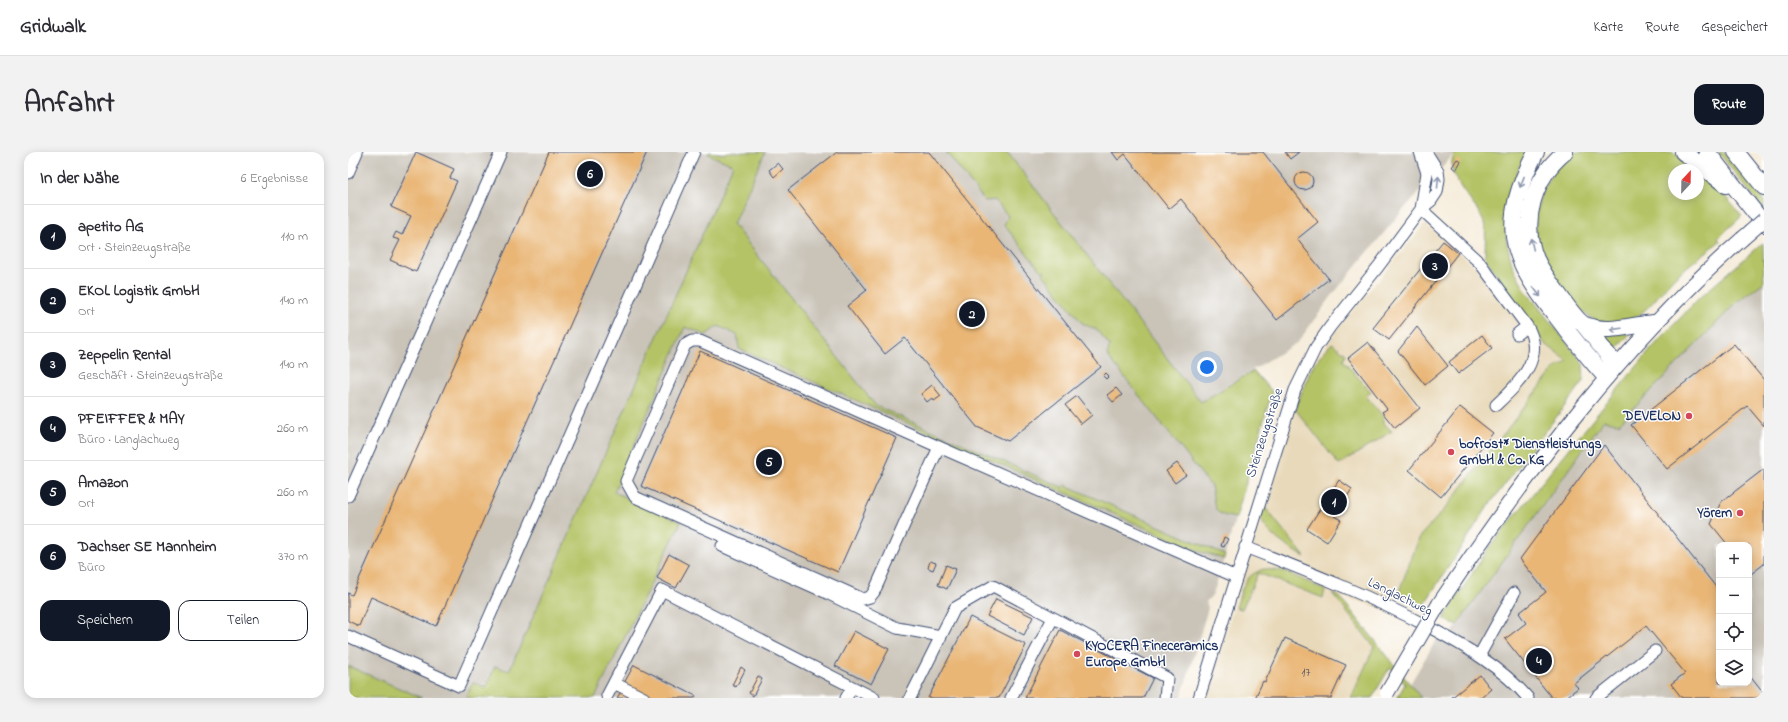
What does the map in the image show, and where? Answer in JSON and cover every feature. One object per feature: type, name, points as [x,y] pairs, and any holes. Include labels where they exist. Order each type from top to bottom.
[{"type":"highway","points":[[1536,152],[1526,172],[1516,202],[1514,239],[1518,258],[1533,287],[1589,359],[1611,371]]},
{"type":"highway","points":[[1565,152],[1548,169],[1540,181],[1531,206],[1530,234],[1532,247],[1541,268],[1583,324],[1611,371]]},
{"type":"highway","points":[[1683,152],[1745,200]]},
{"type":"highway","points":[[1707,152],[1764,224]]},
{"type":"highway","points":[[1736,152],[1764,187]]},
{"type":"highway","points":[[1583,324],[1611,330],[1632,325],[1654,323]]},
{"type":"main road","points":[[1386,696],[1439,604],[1480,543],[1566,426],[1611,371],[1654,323],[1704,273],[1764,220]]},
{"type":"street","points":[[348,173],[357,152]]},
{"type":"street","points":[[348,496],[501,152]]},
{"type":"street","points":[[348,636],[459,686],[694,152]]},
{"type":"street","points":[[1420,152],[1427,173],[1421,209],[1480,263],[1531,333],[1532,360],[1521,381],[1496,405]]},
{"type":"street","name":"Steinzeugstraße","points":[[1198,698],[1295,390],[1303,370],[1330,327],[1378,267],[1421,209],[1431,201],[1437,192],[1439,179],[1438,171],[1426,152]]},
{"type":"street","points":[[1517,334],[1526,326]]},
{"type":"street","points":[[939,448],[874,592],[870,597],[863,599],[635,497],[626,481],[685,345],[692,341],[700,341],[939,448],[1236,577]]},
{"type":"street","points":[[722,546],[825,592],[897,628],[941,636]]},
{"type":"street","name":"Langlachweg","points":[[1245,547],[1385,604],[1479,656],[1522,691],[1528,698]]},
{"type":"street","points":[[910,698],[955,608],[993,586],[1167,678],[1165,698]]},
{"type":"street","points":[[607,696],[662,590],[874,698]]},
{"type":"street","points":[[1479,656],[1514,593]]},
{"type":"street","points":[[1011,698],[1053,618]]},
{"type":"street","points":[[1596,698],[1655,651]]},
{"type":"street","points":[[614,683],[644,698]]},
{"type":"shaded area","points":[[350,152],[1456,152],[1403,210],[1334,293],[1298,342],[1202,401],[1246,481],[1218,579],[1213,594],[1206,602],[1208,608],[1181,698],[348,698],[348,156]]},
{"type":"shaded area","points":[[1425,224],[1475,266],[1519,322],[1509,332],[1518,343],[1535,329],[1544,343],[1568,361],[1444,510],[1420,536],[1389,611],[1333,594],[1374,647],[1351,698],[1206,698],[1298,396],[1312,365],[1336,331]]},
{"type":"shaded area","points":[[1764,282],[1764,698],[1421,698],[1410,684],[1438,637],[1447,640],[1604,419],[1736,303]]},
{"type":"green space","points":[[709,152],[725,154],[726,152],[765,152],[733,224],[876,406],[1064,488],[1065,485],[1225,555],[1224,559],[1198,551],[739,349],[737,335],[718,326],[706,335],[685,327],[614,492],[681,522],[595,698],[466,698],[473,682],[486,688],[495,666],[509,671],[733,165],[708,154]]},
{"type":"green space","points":[[946,152],[1007,152],[1201,402],[1253,371],[1272,391],[1236,518],[1222,515],[1218,512],[1211,486],[1107,355],[1110,346],[1097,330],[1082,323],[1043,274],[1045,271],[1041,271],[1004,225],[1008,216],[995,200],[985,201]]},
{"type":"green space","points":[[1456,152],[1527,152],[1518,170],[1508,200],[1506,239],[1512,264],[1525,290],[1583,363],[1584,381],[1489,505],[1423,606],[1398,593],[1420,536],[1444,510],[1555,368],[1568,361],[1544,343],[1484,256],[1486,237],[1483,220],[1455,178],[1452,169],[1452,160]]},
{"type":"green space","points":[[1574,152],[1672,152],[1691,164],[1668,164],[1668,200],[1704,200],[1704,175],[1742,216],[1718,238],[1720,241],[1675,277],[1646,310],[1632,320],[1624,323],[1615,325],[1607,324],[1599,322],[1585,314],[1573,302],[1552,277],[1539,249],[1536,233],[1538,203],[1551,175]]},
{"type":"green space","points":[[1718,152],[1725,152],[1764,201],[1764,210]]},
{"type":"green space","points":[[1763,243],[1764,282],[1736,303],[1619,424],[1604,420],[1457,625],[1443,619],[1488,549],[1653,347],[1698,299]]},
{"type":"green space","points":[[1628,333],[1629,335],[1614,351],[1599,334]]},
{"type":"green space","points":[[1332,343],[1346,354],[1343,360],[1371,392],[1366,396],[1383,416],[1383,423],[1392,431],[1339,465],[1295,409],[1313,365]]},
{"type":"green space","points":[[1264,506],[1305,557],[1285,545],[1264,525],[1260,518]]},
{"type":"green space","points":[[1264,569],[1284,571],[1325,590],[1323,598],[1258,573],[1242,609],[1236,608],[1245,583],[1252,575]]},
{"type":"green space","points":[[1332,593],[1340,597],[1421,698],[1397,698],[1405,684],[1390,667],[1372,698],[1351,698],[1374,647]]},
{"type":"green space","points":[[348,666],[422,698],[348,698]]},
{"type":"building","points":[[416,152],[454,169],[450,178],[457,181],[416,272],[390,260],[400,240],[393,238],[396,232],[402,235],[411,216],[391,207]]},
{"type":"building","points":[[549,152],[647,152],[436,626],[371,597],[359,626],[348,621],[348,593],[352,595]]},
{"type":"building","points":[[837,152],[929,152],[1101,367],[1008,441],[977,427],[905,338],[885,354],[847,306],[867,290],[788,190]]},
{"type":"building","points":[[1112,152],[1263,152],[1318,222],[1297,239],[1329,279],[1277,320],[1181,199],[1169,209],[1125,154],[1118,160]]},
{"type":"building","points":[[1285,152],[1299,152],[1290,159]]},
{"type":"building","points":[[1457,159],[1461,161],[1456,170],[1452,167]]},
{"type":"building","points":[[778,163],[783,169],[774,177],[769,170]]},
{"type":"building","points":[[1304,172],[1310,175],[1313,181],[1310,187],[1304,190],[1298,187],[1295,181],[1298,175]]},
{"type":"building","points":[[1443,241],[1458,253],[1389,340],[1373,328]]},
{"type":"building","points":[[1417,327],[1448,366],[1425,385],[1398,351]]},
{"type":"building","points":[[1482,335],[1492,348],[1458,374],[1449,362]]},
{"type":"building","points":[[1368,342],[1420,408],[1395,428],[1382,412],[1387,409],[1348,358]]},
{"type":"building","name":"DEVELON","points":[[1734,344],[1764,380],[1764,426],[1747,406],[1667,469],[1631,425]]},
{"type":"building","points":[[700,351],[897,438],[838,572],[641,486]]},
{"type":"building","points":[[1106,373],[1109,376],[1106,379],[1103,376]]},
{"type":"building","points":[[932,385],[941,396],[934,401],[932,398],[927,402],[921,394]]},
{"type":"building","points":[[1116,388],[1122,395],[1113,402],[1107,395]]},
{"type":"building","points":[[1077,396],[1092,415],[1081,424],[1065,405]]},
{"type":"building","name":"bofrost* Dienstleistungs GmbH & Co. KG","points":[[1460,407],[1493,433],[1441,497],[1409,470]]},
{"type":"building","points":[[1604,445],[1716,587],[1716,686],[1752,686],[1752,679],[1764,694],[1764,698],[1682,698],[1671,684],[1685,673],[1646,626],[1574,683],[1578,688],[1565,698],[1552,698],[1505,639],[1526,623],[1519,613],[1546,592],[1520,559]]},
{"type":"building","points":[[1177,463],[1186,475],[1175,483],[1166,471]]},
{"type":"building","name":"Yörem","points":[[1764,469],[1764,564],[1752,573],[1752,542],[1726,542],[1711,524],[1721,502]]},
{"type":"building","points":[[1339,480],[1352,489],[1334,516],[1341,520],[1327,542],[1307,529]]},
{"type":"building","points":[[1224,537],[1228,539],[1224,547],[1221,546]]},
{"type":"building","points":[[669,554],[689,565],[676,588],[657,578]]},
{"type":"building","points":[[930,561],[936,563],[933,570],[928,568]]},
{"type":"building","points":[[946,565],[956,569],[947,589],[938,585]]},
{"type":"building","points":[[996,599],[1033,617],[1024,635],[987,616]]},
{"type":"building","points":[[970,617],[1026,645],[999,698],[928,698]]},
{"type":"building","name":"KYOCERA Fineceramics Europe GmbH","points":[[1060,630],[1153,678],[1143,698],[1025,698]]},
{"type":"building","points":[[854,631],[889,649],[871,684],[835,666]]},
{"type":"building","points":[[1285,638],[1346,665],[1331,698],[1255,698],[1263,681],[1265,682]]},
{"type":"building","points":[[634,665],[696,696],[695,698],[649,698],[623,685]]},
{"type":"building","points":[[741,667],[745,670],[736,687],[732,685]]},
{"type":"building","points":[[1480,675],[1491,689],[1481,698],[1451,698]]},
{"type":"building","points":[[758,676],[762,679],[753,696],[749,693]]},
{"type":"building","points":[[622,690],[638,698],[617,698]]},
{"type":"place","name":"Dachser SE Mannheim","points":[[590,174]]},
{"type":"place","name":"Zeppelin Rental","points":[[1435,266]]},
{"type":"place","name":"EKOL Logistik GmbH","points":[[972,314]]},
{"type":"place","name":"DEVELON","points":[[1689,416]]},
{"type":"place","name":"bofrost* Dienstleistungs GmbH & Co. KG","points":[[1451,452]]},
{"type":"place","name":"Amazon","points":[[769,462]]},
{"type":"place","name":"apetito AG","points":[[1334,502]]},
{"type":"place","name":"Yörem","points":[[1740,513]]},
{"type":"place","name":"KYOCERA Fineceramics Europe GmbH","points":[[1077,654]]},
{"type":"place","name":"PFEIFFER & MAY","points":[[1539,661]]}]
